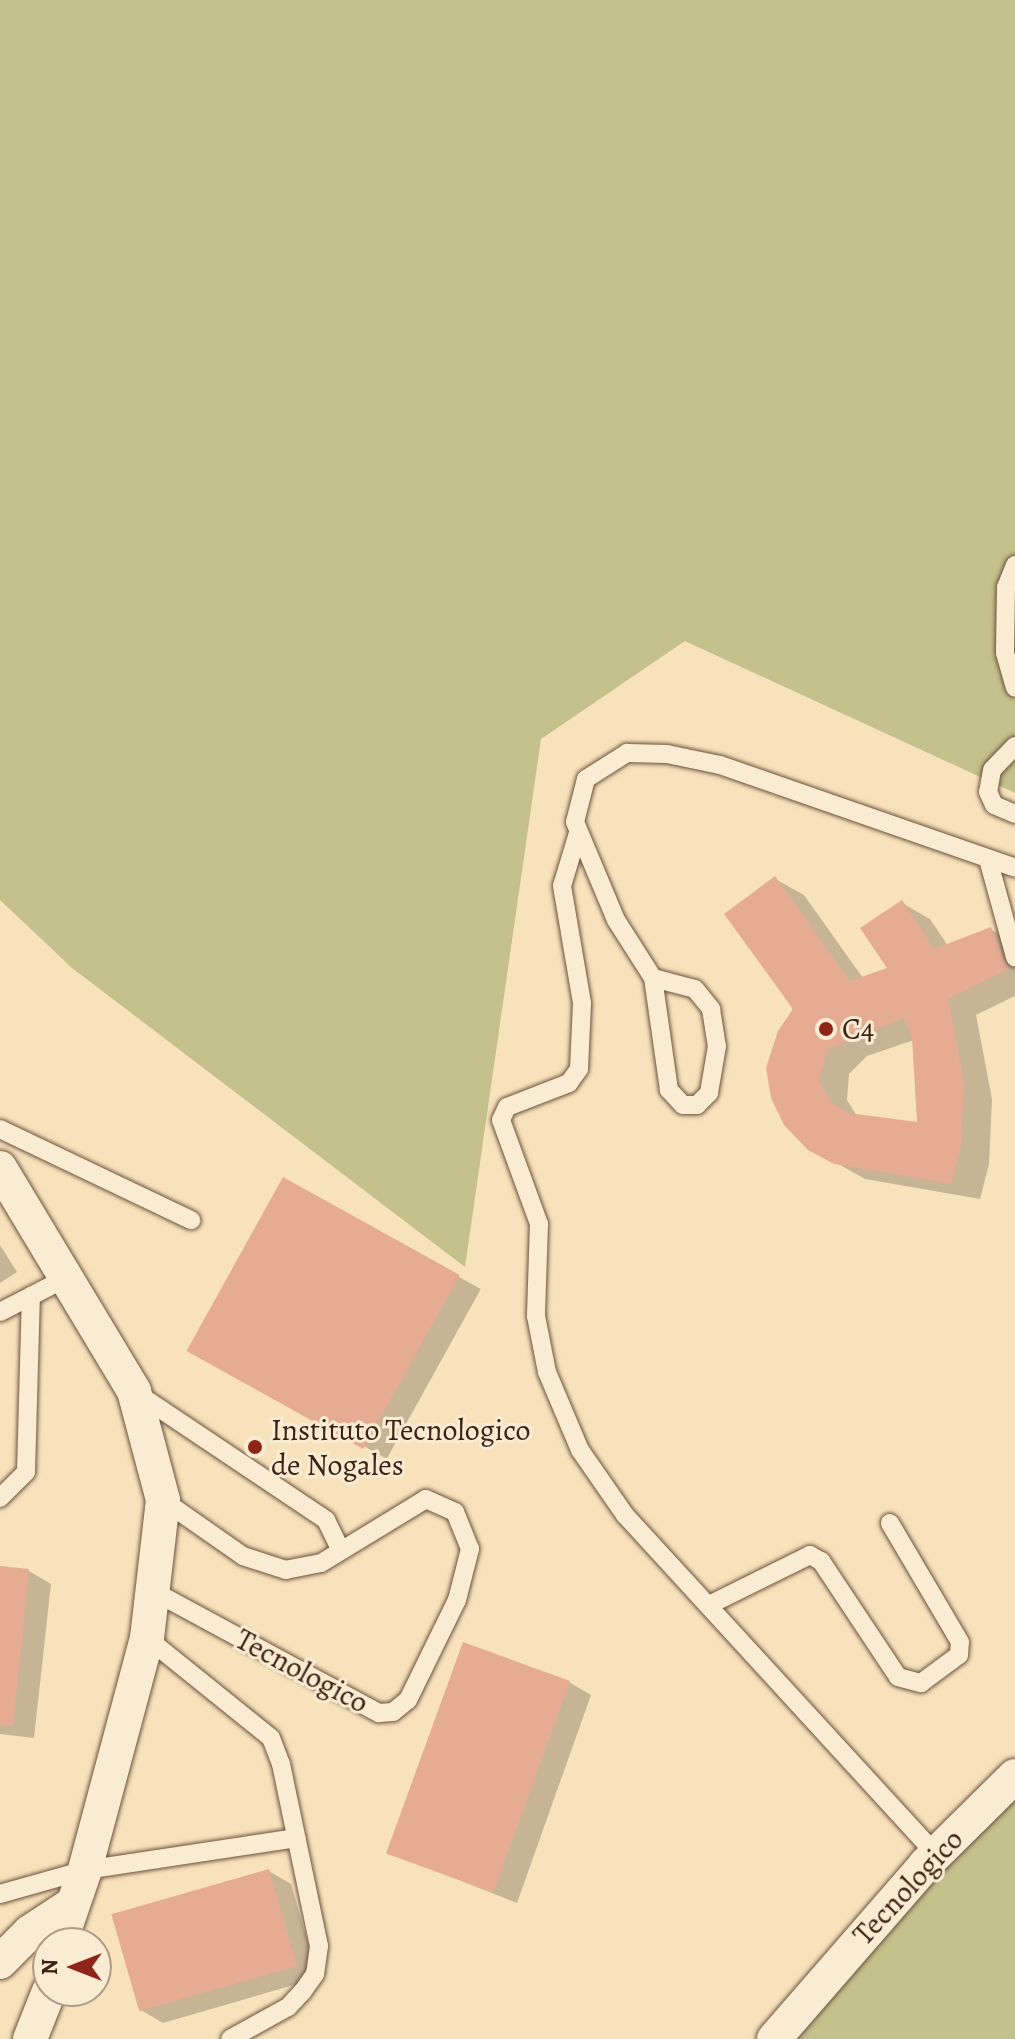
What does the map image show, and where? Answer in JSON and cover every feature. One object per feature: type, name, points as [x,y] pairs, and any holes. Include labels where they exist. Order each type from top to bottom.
[{"type":"street","points":[[0,1168],[134,1391],[163,1500],[147,1638],[85,1870],[68,1907],[0,1962]]},
{"type":"street","name":"Tecnologico","points":[[774,2039],[936,1854],[1015,1776]]},
{"type":"street","points":[[30,2039],[43,2007]]},
{"type":"lane","points":[[1015,565],[1006,587],[1005,653],[1015,688]]},
{"type":"lane","points":[[1015,746],[992,770],[988,792],[994,805],[1015,814]]},
{"type":"lane","points":[[653,978],[695,989],[711,1009],[717,1046],[709,1093],[697,1105],[683,1105],[669,1090],[653,978],[616,920],[578,833],[576,805],[586,779],[627,753],[667,754],[720,765],[1015,868]]},
{"type":"lane","points":[[578,833],[562,886],[582,1003],[579,1069],[569,1083],[507,1107],[501,1127],[539,1224],[541,1348],[580,1450],[625,1515],[936,1854]]},
{"type":"lane","points":[[988,859],[1015,957]]},
{"type":"lane","points":[[0,1129],[191,1220]]},
{"type":"lane","points":[[0,1312],[66,1278]]},
{"type":"lane","points":[[0,1498],[26,1472],[31,1296]]},
{"type":"lane","points":[[134,1391],[326,1520],[340,1549]]},
{"type":"lane","name":"Tecnologico","points":[[153,1591],[379,1713],[393,1712],[408,1700],[457,1600],[470,1549],[455,1512],[426,1499],[321,1563],[286,1570],[243,1556],[163,1500]]},
{"type":"lane","points":[[709,1605],[803,1555],[815,1557],[898,1677],[921,1683],[959,1655],[960,1642],[890,1523]]},
{"type":"lane","name":"Tecnologico","points":[[147,1638],[271,1738],[297,1838],[319,1946],[315,1974],[288,2007],[230,2039]]},
{"type":"lane","points":[[0,1894],[85,1870],[297,1838]]},
{"type":"shaded area","points":[[0,0],[1015,0],[1015,793],[685,641],[541,739],[465,1267],[72,968],[0,900]]},
{"type":"shaded area","points":[[1015,1788],[1015,2039],[797,2039]]},
{"type":"building","name":"C4","points":[[775,876],[850,981],[887,968],[860,928],[902,900],[934,949],[991,927],[1008,969],[948,999],[964,1082],[961,1147],[951,1184],[834,1164],[808,1150],[784,1125],[771,1098],[766,1068],[778,1031],[793,1009],[724,914]],"holes":[[[904,1018],[912,1037],[917,1122],[849,1113],[834,1105],[819,1082],[827,1049]]]},
{"type":"building","points":[[283,1177],[460,1275],[363,1449],[187,1351]]},
{"type":"building","points":[[0,1566],[29,1569],[13,1726],[0,1725]]},
{"type":"building","points":[[463,1642],[570,1681],[493,1892],[386,1853]]},
{"type":"building","points":[[269,1869],[297,1966],[139,2011],[111,1914]]},
{"type":"place","name":"C4","points":[[826,1029]]},
{"type":"place","name":"Instituto Tecnologico de Nogales","points":[[255,1447]]}]
